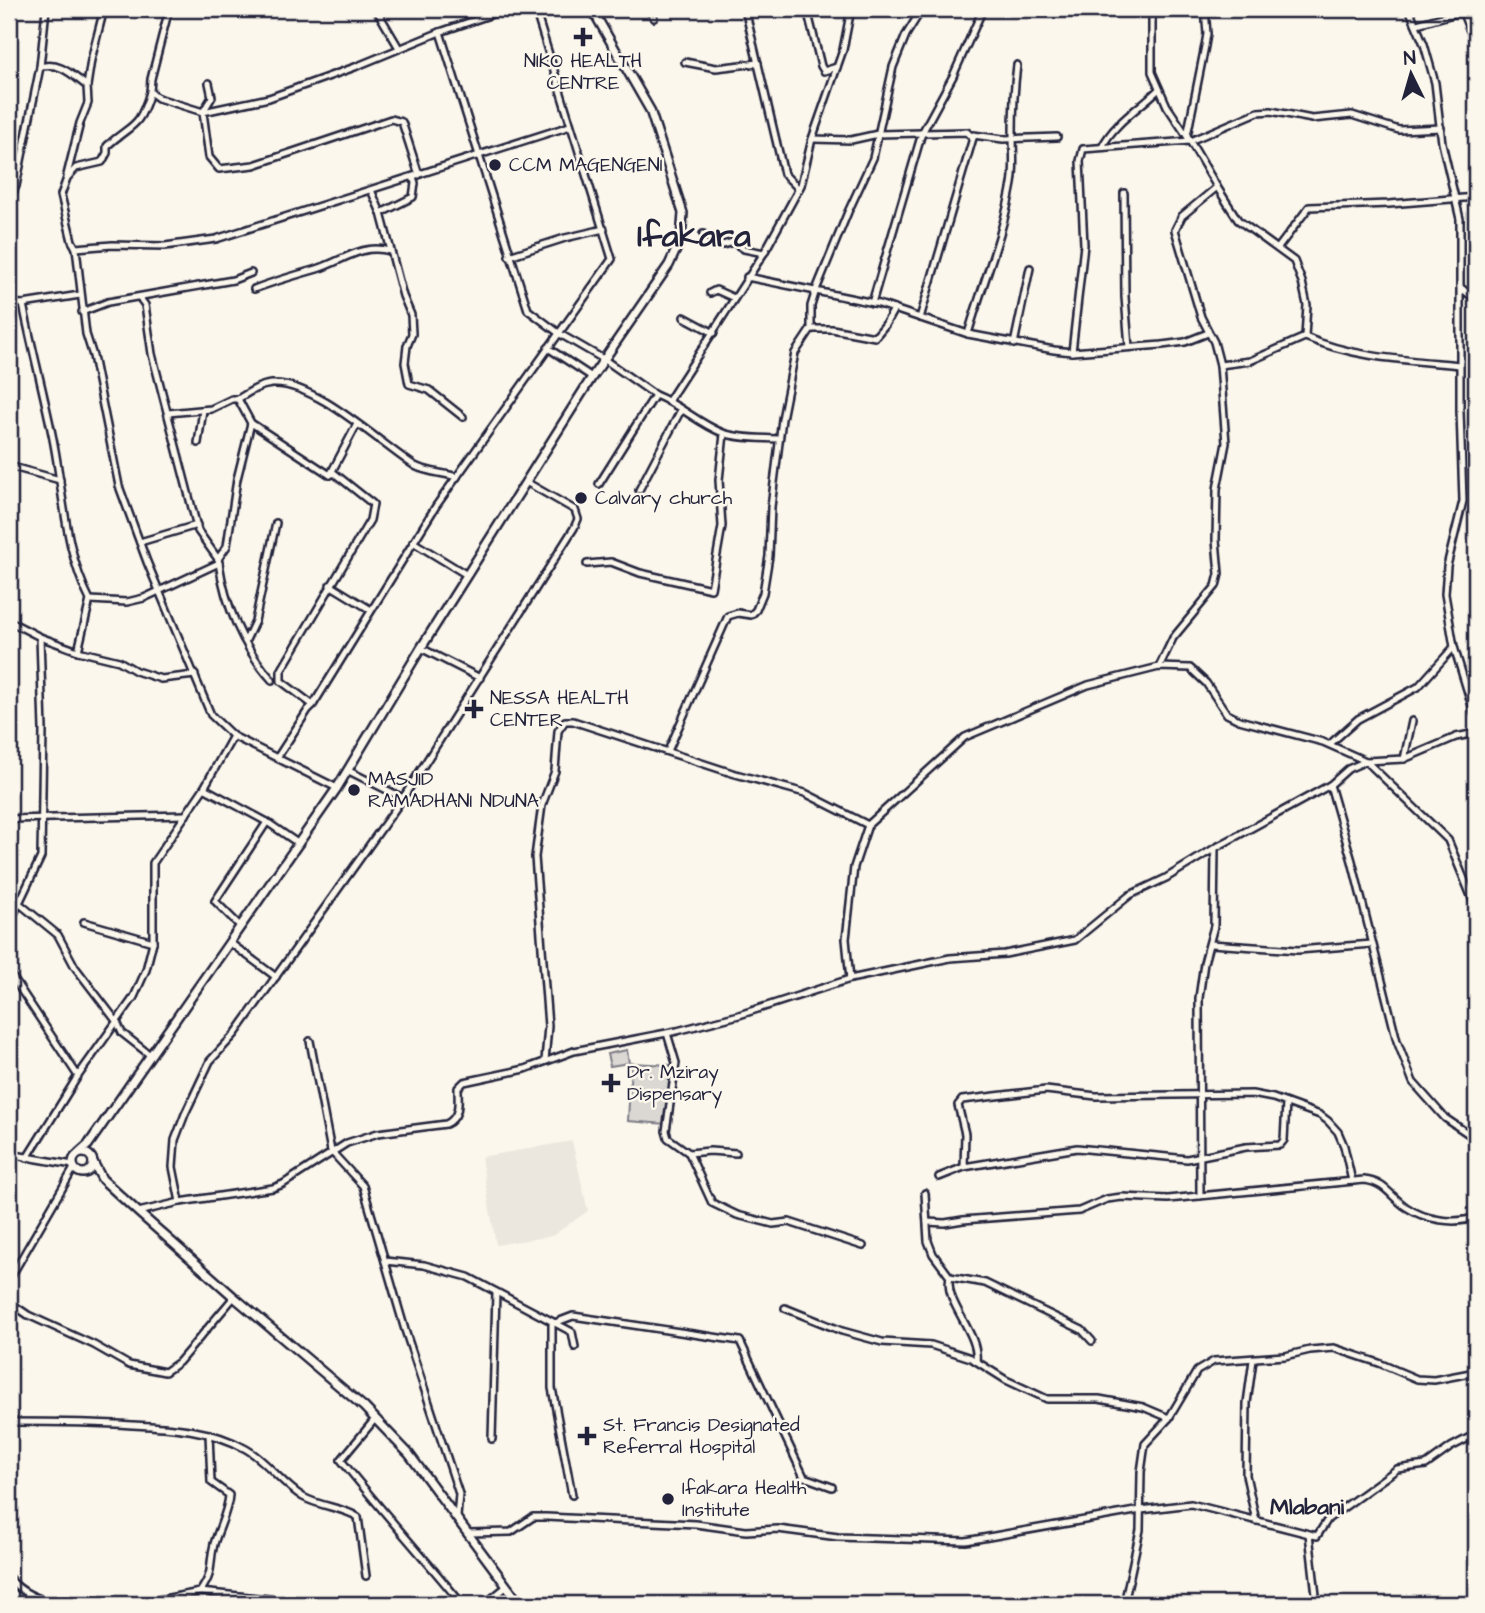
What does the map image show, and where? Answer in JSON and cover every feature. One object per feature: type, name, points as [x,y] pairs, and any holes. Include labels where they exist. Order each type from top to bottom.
[{"type":"main road","points":[[103,1179],[83,1173],[74,1166],[74,1158],[91,1140],[337,788],[421,648],[592,377],[669,265],[681,239],[682,213],[650,110],[592,9]]},
{"type":"main road","points":[[83,1173],[90,1169],[91,1140]]},
{"type":"main road","points":[[79,1153],[87,1154],[103,1179],[138,1212],[375,1419],[409,1454],[520,1604]]},
{"type":"street","points":[[9,202],[16,186],[40,67],[46,9]]},
{"type":"street","points":[[104,9],[87,86],[88,103],[61,195],[76,248],[82,312],[119,486],[211,715],[233,736],[337,788]]},
{"type":"street","points":[[67,178],[76,168],[102,162],[107,146],[131,130],[142,117],[169,9]]},
{"type":"street","points":[[376,9],[399,48]]},
{"type":"street","points":[[150,92],[158,98],[203,112],[269,98],[507,9]]},
{"type":"street","points":[[277,758],[313,705],[413,542],[612,259],[534,9]]},
{"type":"street","points":[[649,9],[654,18]]},
{"type":"street","points":[[745,9],[784,174],[799,189]]},
{"type":"street","points":[[807,9],[821,66],[824,71],[837,67]]},
{"type":"street","points":[[668,400],[764,253],[799,189],[812,139],[837,67],[851,9]]},
{"type":"street","points":[[668,751],[728,616],[738,612],[751,615],[756,610],[762,593],[769,556],[770,511],[779,439],[795,353],[811,329],[811,306],[816,290],[873,158],[893,67],[906,35],[922,9]]},
{"type":"street","points":[[1152,9],[1153,42],[1150,64],[1158,90],[1238,220],[1294,261],[1307,305],[1304,337]]},
{"type":"street","points":[[1189,138],[1207,34],[1205,9]]},
{"type":"street","points":[[1409,9],[1417,24],[1436,83],[1440,128],[1460,219],[1459,365],[1463,500],[1445,583],[1454,647],[1476,719]]},
{"type":"street","points":[[1417,24],[1471,9]]},
{"type":"street","points":[[872,303],[922,133],[953,76],[982,10]]},
{"type":"street","points":[[1462,11],[1476,46]]},
{"type":"street","points":[[440,32],[528,310],[560,334],[605,360],[655,395],[724,434],[779,439]]},
{"type":"street","points":[[685,62],[716,68],[758,63]]},
{"type":"street","points":[[40,67],[45,65],[66,68],[87,86]]},
{"type":"street","points":[[968,334],[1006,214],[1015,160],[1013,139],[1017,65]]},
{"type":"street","points":[[209,83],[212,97],[203,112],[209,157],[219,169],[254,165],[391,119],[402,122],[416,176],[413,197],[381,213]]},
{"type":"street","points":[[1102,147],[1114,127],[1158,90]]},
{"type":"street","points":[[1072,352],[1084,246],[1080,155],[1085,148],[1189,138],[1268,110],[1306,119],[1352,115],[1399,130],[1440,128]]},
{"type":"street","points":[[76,248],[112,245],[165,246],[216,239],[570,126]]},
{"type":"street","points":[[812,139],[851,140],[878,134],[967,132],[973,138]]},
{"type":"street","points":[[920,318],[973,135],[1013,139],[1057,137]]},
{"type":"street","points":[[1159,667],[1172,638],[1216,586],[1219,574],[1216,540],[1217,489],[1226,443],[1220,365],[1214,342],[1201,317],[1175,230],[1182,216],[1217,187]]},
{"type":"street","points":[[371,190],[381,213],[403,296],[411,315],[412,334],[405,363],[409,384],[429,390],[463,417]]},
{"type":"street","points":[[1124,193],[1125,297],[1129,347]]},
{"type":"street","points":[[1278,248],[1309,206],[1389,204],[1476,197]]},
{"type":"street","points":[[509,256],[604,229]]},
{"type":"street","points":[[703,234],[719,244],[733,242],[744,249],[764,253]]},
{"type":"street","points":[[254,289],[319,268],[357,251],[379,248],[390,251]]},
{"type":"street","points":[[1014,344],[1030,268]]},
{"type":"street","points":[[82,312],[108,302],[233,280],[251,273]]},
{"type":"street","points":[[747,277],[872,303],[968,334],[1072,352],[1185,342],[1208,333]]},
{"type":"street","points":[[1460,287],[1476,300]]},
{"type":"street","points":[[710,293],[716,290],[734,298]]},
{"type":"street","points":[[9,303],[23,304],[80,295]]},
{"type":"street","points":[[139,297],[145,305],[152,354],[198,531],[219,561],[228,602],[254,660],[272,680]]},
{"type":"street","points":[[23,304],[60,480],[68,540],[78,576],[90,600],[78,651]]},
{"type":"street","points":[[811,329],[832,329],[875,337],[894,309]]},
{"type":"street","points":[[684,317],[714,333]]},
{"type":"street","points":[[1220,365],[1250,361],[1304,337],[1331,347],[1381,358],[1459,365]]},
{"type":"street","points":[[548,348],[592,377]]},
{"type":"street","points":[[168,413],[211,409],[238,399],[256,388],[273,384],[297,387],[320,399],[417,467],[457,477]]},
{"type":"street","points":[[598,484],[655,395]]},
{"type":"street","points":[[238,399],[251,423],[330,475]]},
{"type":"street","points":[[198,443],[203,410]]},
{"type":"street","points":[[639,490],[681,410]]},
{"type":"street","points":[[90,600],[127,602],[160,591],[219,561],[226,546],[237,480],[251,423]]},
{"type":"street","points":[[330,475],[357,424]]},
{"type":"street","points":[[587,564],[611,562],[640,573],[711,589],[722,526],[719,480],[724,434]]},
{"type":"street","points":[[9,466],[60,480]]},
{"type":"street","points":[[313,705],[281,681],[281,671],[370,520],[373,504],[334,472],[330,475]]},
{"type":"street","points":[[180,1202],[173,1167],[175,1140],[210,1061],[235,1034],[403,798],[574,528],[578,519],[575,510],[526,482]]},
{"type":"street","points":[[246,640],[255,621],[276,523]]},
{"type":"street","points":[[140,542],[197,525]]},
{"type":"street","points":[[413,542],[467,575]]},
{"type":"street","points":[[330,585],[371,610]]},
{"type":"street","points":[[9,621],[40,637],[78,651],[119,661],[136,671],[161,679],[195,675]]},
{"type":"street","points":[[9,924],[41,858],[43,730],[40,637]]},
{"type":"street","points":[[1330,744],[1358,719],[1418,687],[1454,647]]},
{"type":"street","points":[[421,648],[480,678]]},
{"type":"street","points":[[850,979],[846,939],[854,867],[868,825],[965,737],[1087,685],[1159,667],[1190,668],[1206,683],[1227,714],[1239,720],[1330,744],[1366,761],[1448,840],[1476,908]]},
{"type":"street","points":[[545,1062],[548,1026],[535,858],[542,805],[555,771],[558,731],[565,721],[573,721],[668,751],[732,774],[805,793],[868,825]]},
{"type":"street","points":[[1404,759],[1412,721]]},
{"type":"street","points":[[138,1212],[180,1202],[273,1188],[331,1151],[378,1133],[446,1124],[457,1115],[460,1084],[545,1062],[574,1051],[739,1015],[850,979],[950,958],[1005,954],[1075,940],[1130,895],[1166,878],[1330,785],[1348,769],[1366,761],[1404,759],[1456,737],[1476,733]]},
{"type":"street","points":[[27,1158],[78,1076],[134,997],[153,942],[153,863],[204,788],[233,736]]},
{"type":"street","points":[[347,770],[403,798]]},
{"type":"street","points":[[1330,785],[1397,1041],[1413,1082],[1445,1118],[1476,1139]]},
{"type":"street","points":[[204,788],[267,822],[299,844]]},
{"type":"street","points":[[9,819],[186,815]]},
{"type":"street","points":[[240,926],[215,901],[267,822]]},
{"type":"street","points":[[1200,1196],[1199,998],[1204,962],[1214,926],[1215,848]]},
{"type":"street","points":[[9,895],[58,935],[75,967],[122,1032],[150,1055]]},
{"type":"street","points":[[84,922],[153,942]]},
{"type":"street","points":[[229,942],[276,977]]},
{"type":"street","points":[[1211,943],[1298,950],[1372,944]]},
{"type":"street","points":[[9,972],[78,1076]]},
{"type":"street","points":[[667,1032],[676,1063],[666,1131],[668,1138],[689,1153],[712,1203],[737,1215],[773,1224],[789,1222],[863,1246]]},
{"type":"street","points":[[310,1041],[331,1151],[363,1185],[384,1261],[459,1494],[457,1517]]},
{"type":"street","points":[[964,1167],[965,1134],[958,1105],[962,1100],[1046,1090],[1096,1097],[1252,1094],[1320,1115],[1328,1121],[1338,1132],[1344,1146],[1352,1181]]},
{"type":"street","points":[[939,1177],[964,1167],[1077,1148],[1170,1158],[1199,1157],[1246,1147],[1280,1145],[1283,1140],[1286,1103]]},
{"type":"street","points":[[689,1153],[736,1153]]},
{"type":"street","points":[[9,1154],[74,1166],[9,1280]]},
{"type":"street","points":[[927,1222],[945,1223],[1079,1211],[1107,1199],[1122,1197],[1168,1199],[1352,1181],[1377,1181],[1407,1208],[1436,1220],[1466,1221],[1476,1217]]},
{"type":"street","points":[[925,1193],[928,1241],[933,1254],[950,1277],[950,1290],[967,1325],[977,1355],[976,1361]]},
{"type":"street","points":[[384,1261],[435,1268],[468,1277],[552,1324],[572,1332],[575,1347]]},
{"type":"street","points":[[950,1277],[985,1283],[1082,1331],[1092,1341]]},
{"type":"street","points":[[492,1439],[496,1292]]},
{"type":"street","points":[[9,1303],[130,1365],[165,1372],[179,1362],[234,1297]]},
{"type":"street","points":[[785,1308],[842,1331],[882,1342],[931,1345],[976,1361],[1006,1380],[1047,1399],[1099,1399],[1143,1407],[1169,1418]]},
{"type":"street","points":[[552,1324],[573,1316],[740,1341],[804,1477],[832,1488]]},
{"type":"street","points":[[552,1324],[552,1388],[572,1495]]},
{"type":"street","points":[[1070,1604],[1124,1603],[1140,1530],[1141,1472],[1145,1444],[1169,1418],[1197,1371],[1214,1361],[1253,1360],[1334,1348],[1417,1379],[1434,1380],[1476,1372]]},
{"type":"street","points":[[1253,1360],[1247,1403],[1246,1475],[1256,1521]]},
{"type":"street","points":[[375,1419],[341,1460],[462,1604]]},
{"type":"street","points":[[9,1422],[79,1421],[173,1426],[225,1438],[249,1450],[298,1494],[316,1505],[358,1517],[366,1576]]},
{"type":"street","points":[[200,1592],[211,1576],[214,1545],[229,1495],[211,1482],[209,1434]]},
{"type":"street","points":[[468,1533],[511,1532],[533,1517],[546,1517],[696,1524],[746,1531],[778,1529],[838,1537],[966,1541],[1140,1510],[1191,1504],[1317,1536],[1328,1519],[1397,1469],[1426,1465],[1451,1447],[1476,1434]]},
{"type":"street","points":[[1309,1534],[1317,1604]]},
{"type":"street","points":[[9,1578],[26,1592],[44,1601],[61,1604]]},
{"type":"street","points":[[485,1604],[506,1587]]},
{"type":"street","points":[[138,1604],[200,1592],[242,1595],[291,1604]]},
{"type":"street","points":[[242,1595],[242,1604]]},
{"type":"shaded area","points":[[627,1050],[629,1063],[610,1066],[607,1054]]},
{"type":"shaded area","points":[[631,1063],[670,1065],[666,1124],[628,1121]]},
{"type":"shaded area","points":[[572,1141],[588,1211],[552,1236],[496,1245],[481,1157]]},
{"type":"place","name":"NIKO HEALTH CENTRE","points":[[583,37]]},
{"type":"place","name":"CCM MAGENGENI","points":[[495,165]]},
{"type":"place","name":"Calvary church","points":[[581,498]]},
{"type":"place","name":"NESSA HEALTH CENTER","points":[[474,709]]},
{"type":"place","name":"MASJID RAMADHANI NDUNA","points":[[354,790]]},
{"type":"place","name":"Dr. Mziray Dispensary","points":[[611,1083]]},
{"type":"place","name":"St. Francis Designated Referral Hospital","points":[[587,1436]]},
{"type":"place","name":"Ifakara Health Institute","points":[[668,1499]]},
{"type":"district","name":"Ifakara","points":[[694,236]]},
{"type":"district","name":"Mlabani","points":[[1307,1507]]}]
